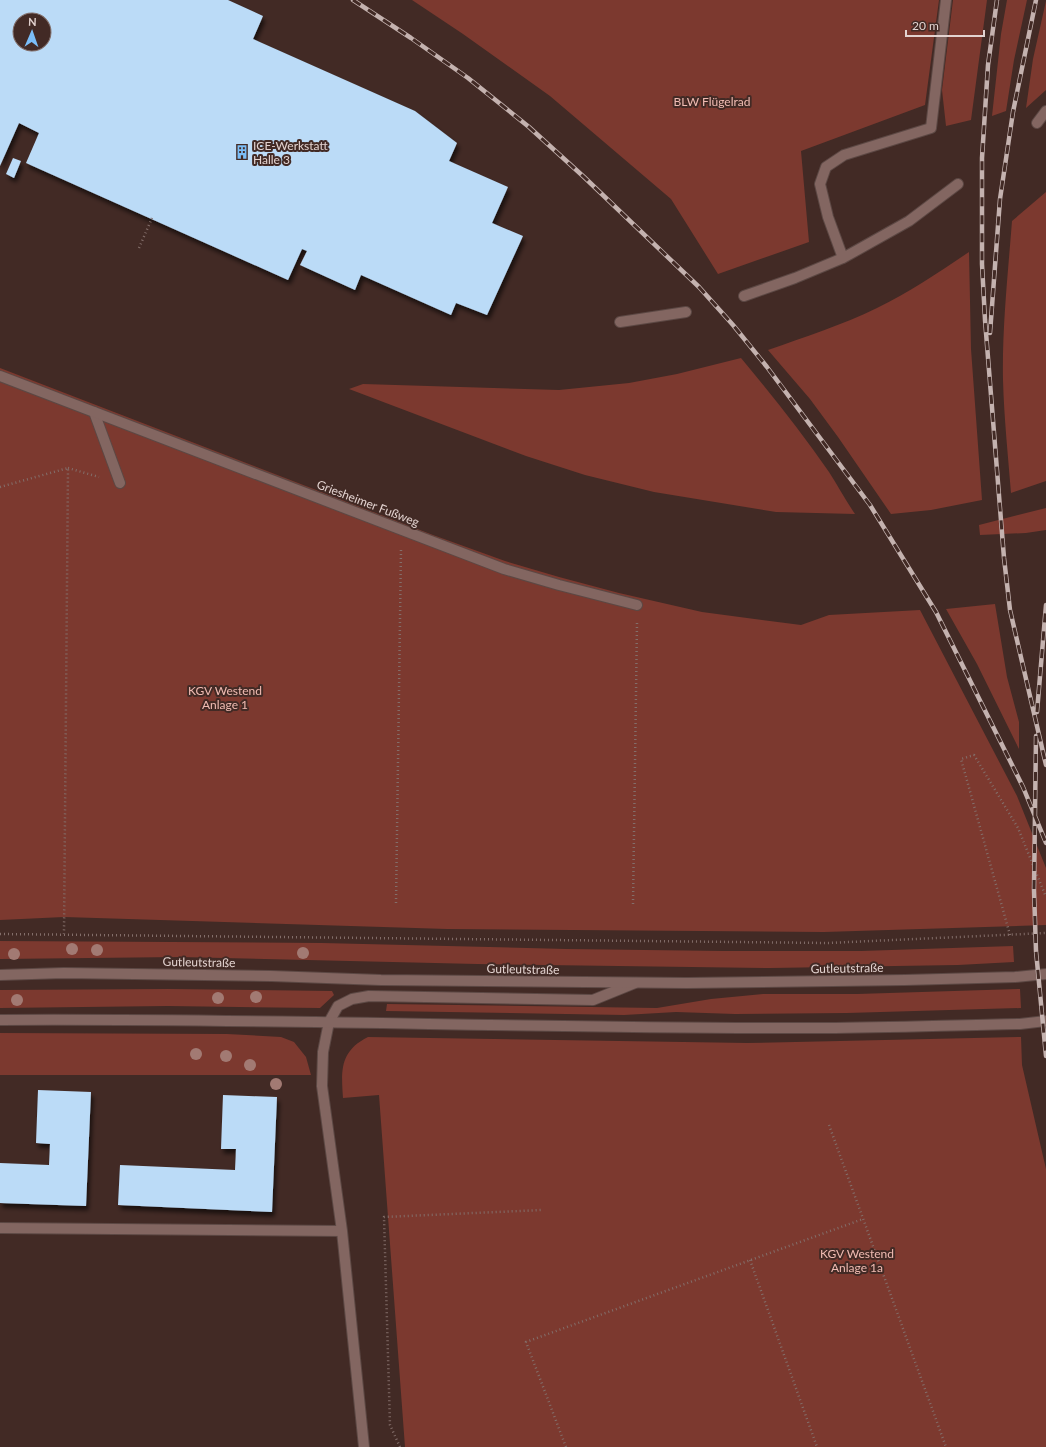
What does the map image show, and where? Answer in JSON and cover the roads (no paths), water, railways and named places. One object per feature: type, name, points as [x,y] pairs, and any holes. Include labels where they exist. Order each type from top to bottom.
[{"type":"main road","points":[[843,258],[828,217],[820,184],[826,167],[844,155],[931,128],[946,0]]},
{"type":"main road","points":[[1037,122],[1046,112]]},
{"type":"main road","points":[[744,296],[795,278],[843,258],[909,221],[958,184]]},
{"type":"main road","points":[[620,322],[686,312]]},
{"type":"main road","name":"Griesheimer Fußweg","points":[[0,376],[504,569],[637,605]]},
{"type":"main road","points":[[94,412],[120,483]]},
{"type":"main road","name":"Gutleutstraße","points":[[0,975],[72,973],[263,976],[381,980],[635,983],[905,980],[1015,977],[1046,974]]},
{"type":"main road","points":[[364,1447],[342,1231],[322,1086],[323,1052],[329,1022],[338,1006],[352,998],[369,996],[593,1000],[635,983]]},
{"type":"main road","points":[[0,1020],[134,1019],[826,1028],[1020,1024],[1046,1022]]},
{"type":"main road","points":[[0,1228],[342,1231]]},
{"type":"railway","points":[[353,0],[468,78],[529,127],[584,177],[699,287],[733,325],[767,367],[870,505],[936,612],[1023,787],[1046,843]]},
{"type":"railway","points":[[997,0],[988,65],[982,158],[982,264],[985,320],[1004,558],[1010,610],[1046,765]]},
{"type":"railway","points":[[990,333],[1000,199],[1013,112],[1036,0]]},
{"type":"railway","points":[[1037,712],[1046,605]]},
{"type":"railway","points":[[1036,736],[1034,890],[1036,951],[1046,1056]]},
{"type":"place","name":"ICE-Werkstatt Halle 3","points":[[242,152]]},
{"type":"park label","name":"BLW Flügelrad","points":[[712,101]]},
{"type":"park label","name":"KGV Westend Anlage 1","points":[[225,697]]},
{"type":"park label","name":"KGV Westend Anlage 1a","points":[[857,1260]]}]
